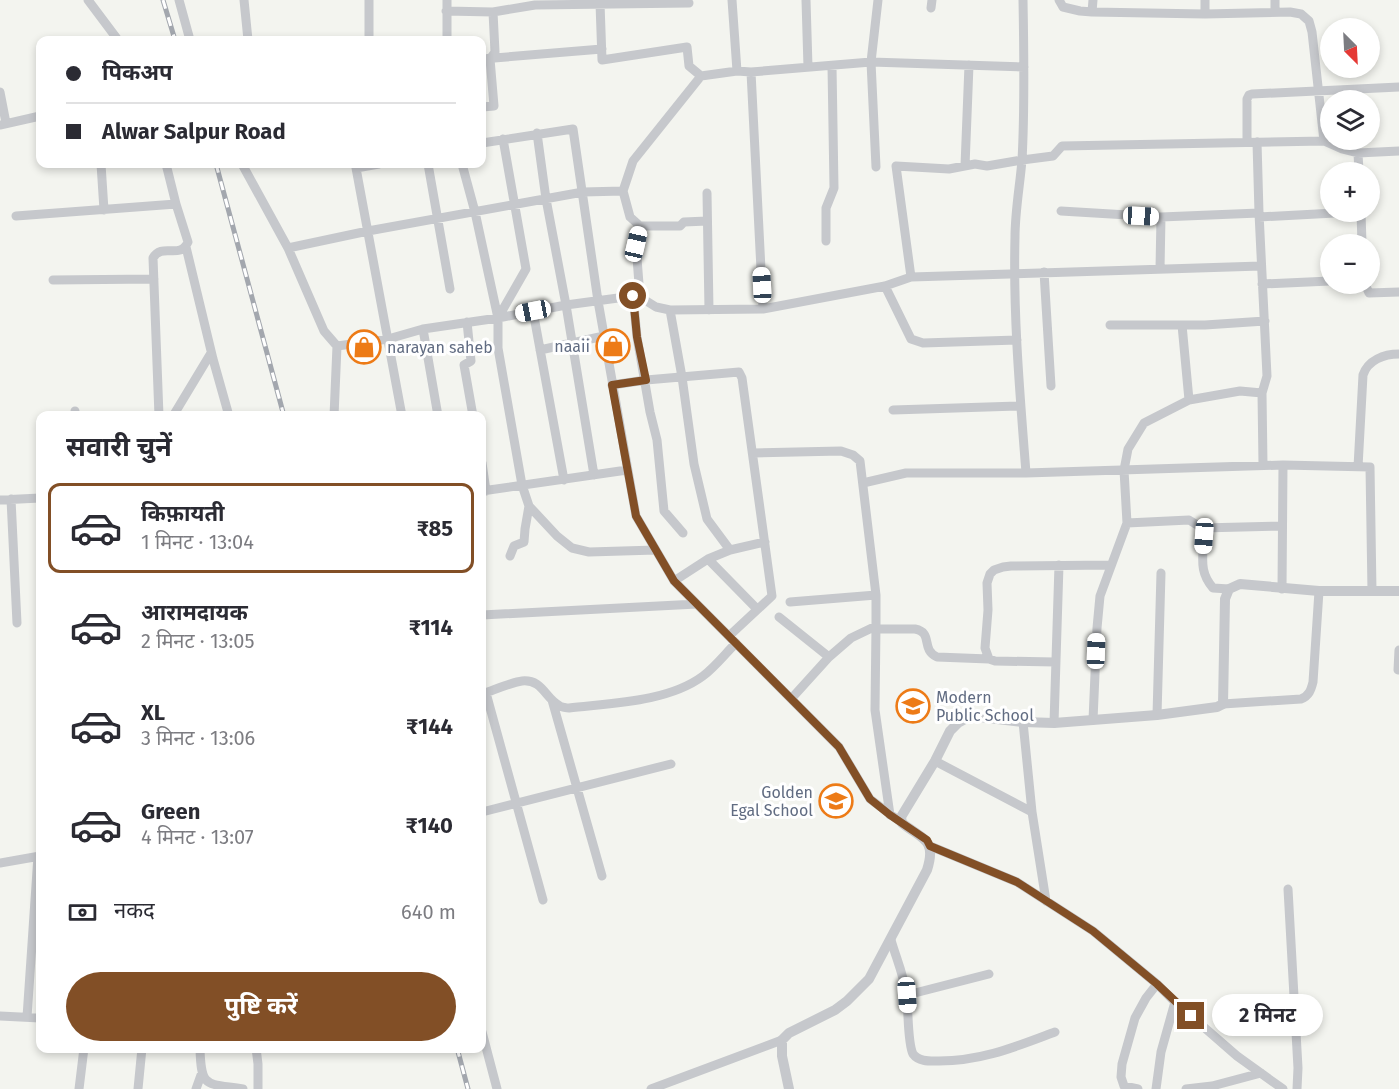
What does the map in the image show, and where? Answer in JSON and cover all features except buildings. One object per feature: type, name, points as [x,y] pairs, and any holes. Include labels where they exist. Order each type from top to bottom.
[{"type":"street","points":[[88,0],[116,36]]},
{"type":"street","points":[[179,0],[189,36]]},
{"type":"street","points":[[244,0],[248,36]]},
{"type":"street","points":[[369,0],[369,36]]},
{"type":"street","points":[[447,0],[447,36]]},
{"type":"street","points":[[732,0],[737,71]]},
{"type":"street","points":[[806,0],[808,68]]},
{"type":"street","points":[[876,166],[871,62],[878,0]]},
{"type":"street","points":[[1023,0],[1022,160],[1015,234],[1015,273],[1020,406],[1026,473]]},
{"type":"street","points":[[1059,0],[1062,7],[1092,12],[1301,14],[1309,21],[1312,32],[1320,108]]},
{"type":"street","points":[[1092,12],[1093,0]]},
{"type":"street","points":[[1137,12],[1138,0]]},
{"type":"street","points":[[1205,0],[1205,14]]},
{"type":"street","points":[[1275,0],[1275,12]]},
{"type":"street","points":[[600,3],[602,60],[687,47],[689,66],[701,76]]},
{"type":"street","points":[[446,10],[493,12],[535,5],[689,3]]},
{"type":"street","points":[[486,59],[495,52],[493,12]]},
{"type":"street","points":[[486,59],[602,49]]},
{"type":"street","points":[[486,59],[494,106],[486,106]]},
{"type":"street","points":[[707,221],[684,222],[680,226],[640,226],[630,217],[623,191],[633,161],[701,76],[737,71],[751,72],[871,62],[1024,67]]},
{"type":"street","points":[[965,166],[969,65]]},
{"type":"street","points":[[826,241],[826,208],[834,188],[832,66]]},
{"type":"street","points":[[751,72],[763,309]]},
{"type":"street","points":[[1263,465],[1262,393],[1267,376],[1265,321],[1259,215],[1247,99],[1249,95],[1259,93],[1399,87]]},
{"type":"street","points":[[0,92],[3,124],[36,117]]},
{"type":"street","points":[[486,142],[573,129],[598,301],[636,516],[674,581],[839,747],[870,799],[927,840],[930,846],[931,854],[927,870],[891,940],[869,979],[847,1001],[835,1010],[789,1033],[782,1040],[651,1089]]},
{"type":"street","points":[[537,133],[546,199],[594,475]]},
{"type":"street","points":[[498,318],[526,268],[503,139]]},
{"type":"street","points":[[911,277],[896,166],[949,169],[975,164],[987,166],[1053,156],[1062,146],[1320,141]]},
{"type":"street","points":[[1346,150],[1358,153],[1399,151]]},
{"type":"street","points":[[1358,153],[1358,162]]},
{"type":"street","points":[[101,168],[104,210]]},
{"type":"street","points":[[167,168],[188,242],[186,247],[228,411]]},
{"type":"street","points":[[244,168],[288,248],[324,331],[337,346],[334,411]]},
{"type":"street","points":[[356,168],[401,411]]},
{"type":"street","points":[[429,168],[450,289]]},
{"type":"street","points":[[463,168],[498,318],[498,348],[522,485],[529,506],[557,536],[572,548],[589,552],[656,550]]},
{"type":"street","points":[[288,248],[583,192],[623,191]]},
{"type":"street","points":[[707,193],[709,310]]},
{"type":"street","points":[[16,216],[176,204]]},
{"type":"street","points":[[1061,211],[1161,217],[1320,213]]},
{"type":"street","points":[[1160,269],[1161,217]]},
{"type":"street","points":[[640,226],[636,244],[637,337],[657,440],[664,511],[683,533]]},
{"type":"street","points":[[159,411],[153,258],[161,251],[181,250],[186,247]]},
{"type":"street","points":[[337,346],[388,339],[423,329],[566,305],[636,296],[656,307],[670,310],[763,309],[885,286],[911,277],[1261,266]]},
{"type":"street","points":[[1044,272],[1051,386]]},
{"type":"street","points":[[53,280],[154,279]]},
{"type":"street","points":[[1262,284],[1320,281]]},
{"type":"street","points":[[885,286],[911,339],[923,343],[1017,340]]},
{"type":"street","points":[[1380,293],[1399,292]]},
{"type":"street","points":[[670,310],[682,377],[693,464],[707,519],[730,550]]},
{"type":"street","points":[[533,311],[564,480]]},
{"type":"street","points":[[1110,325],[1205,325],[1265,321]]},
{"type":"street","points":[[467,322],[471,361],[464,365],[472,411]]},
{"type":"street","points":[[1182,325],[1189,400]]},
{"type":"street","points":[[423,329],[437,411]]},
{"type":"street","points":[[540,350],[604,336]]},
{"type":"street","points":[[176,411],[212,353]]},
{"type":"street","points":[[1358,467],[1365,369],[1378,358],[1399,354]]},
{"type":"street","points":[[486,693],[522,681],[533,682],[540,686],[560,707],[569,708],[632,700],[670,692],[689,685],[705,674],[757,609],[772,596],[753,453],[739,372],[612,385]]},
{"type":"street","points":[[1093,720],[1100,596],[1128,523],[1125,470],[1128,449],[1144,423],[1189,400],[1240,391],[1262,393]]},
{"type":"street","points":[[894,410],[1020,406]]},
{"type":"street","points":[[753,453],[841,451],[853,455],[860,461],[876,595],[875,710],[890,815]]},
{"type":"street","points":[[863,483],[906,473],[1026,473],[1263,465],[1370,467],[1372,591]]},
{"type":"street","points":[[1282,589],[1283,465]]},
{"type":"street","points":[[486,491],[627,470]]},
{"type":"street","points":[[0,500],[36,498]]},
{"type":"street","points":[[11,499],[17,623]]},
{"type":"street","points":[[510,556],[514,546],[524,542],[529,506]]},
{"type":"street","points":[[1128,523],[1189,520],[1202,528],[1282,526]]},
{"type":"street","points":[[1202,528],[1204,536],[1202,564],[1206,580],[1212,588],[1229,589],[1240,584],[1319,591],[1399,591]]},
{"type":"street","points":[[674,581],[708,559],[730,550],[765,542]]},
{"type":"street","points":[[708,559],[757,609]]},
{"type":"street","points":[[1054,723],[1059,565]]},
{"type":"street","points":[[989,659],[985,648],[988,610],[987,583],[994,570],[1003,567],[1111,565]]},
{"type":"street","points":[[1157,715],[1161,573]]},
{"type":"street","points":[[1223,704],[1226,599],[1229,589]]},
{"type":"street","points":[[902,823],[901,817],[935,761],[950,731],[957,723],[967,718],[1054,723],[1157,715],[1217,707],[1223,704],[1305,697],[1313,682],[1319,591]]},
{"type":"street","points":[[790,602],[876,595]]},
{"type":"street","points":[[486,615],[697,604]]},
{"type":"street","points":[[779,618],[829,657]]},
{"type":"street","points":[[791,699],[829,657],[851,638],[876,628],[921,630],[924,633],[928,651],[937,657],[1055,662]]},
{"type":"street","points":[[1398,670],[1399,650]]},
{"type":"street","points":[[552,700],[602,876]]},
{"type":"street","points":[[486,701],[543,900]]},
{"type":"street","points":[[1023,722],[1032,812],[1046,901]]},
{"type":"street","points":[[935,761],[1032,812]]},
{"type":"street","points":[[486,811],[671,764]]},
{"type":"street","points":[[930,846],[1017,882],[1093,931],[1157,984],[1237,1056],[1283,1089]]},
{"type":"street","points":[[0,863],[36,857]]},
{"type":"street","points":[[1288,889],[1298,1068],[1297,1089]]},
{"type":"street","points":[[27,1017],[36,896]]},
{"type":"street","points":[[891,940],[907,995],[910,1044],[914,1054],[920,1059],[960,1061],[978,1058],[1055,1032]]},
{"type":"street","points":[[907,995],[989,974]]},
{"type":"street","points":[[1138,1089],[1124,1086],[1121,1077],[1122,1064],[1134,1018],[1157,984]]},
{"type":"street","points":[[1156,1089],[1161,1052],[1175,1002]]},
{"type":"street","points":[[0,1016],[36,1018]]},
{"type":"street","points":[[782,1040],[782,1056],[789,1089]]},
{"type":"street","points":[[486,1047],[497,1089]]},
{"type":"street","points":[[79,1089],[83,1053]]},
{"type":"street","points":[[138,1089],[142,1053]]},
{"type":"street","points":[[196,1089],[201,1075],[200,1053]]},
{"type":"street","points":[[257,1053],[258,1089]]},
{"type":"street","points":[[1186,1089],[1213,1088],[1261,1073]]},
{"type":"street","points":[[201,1075],[212,1084],[243,1089]]},
{"type":"street","points":[[680,1078],[684,1089]]},
{"type":"railway","points":[[163,0],[174,36]]},
{"type":"railway","points":[[217,168],[283,411]]},
{"type":"railway","points":[[458,1053],[468,1089]]},
{"type":"place","name":"naaii","points":[[613,346]]},
{"type":"place","name":"narayan saheb","points":[[364,347]]},
{"type":"place","name":"Modern Public School","points":[[913,706]]},
{"type":"place","name":"Golden Egal School","points":[[836,801]]},
{"type":"route","points":[[633,296],[637,337],[646,380],[612,385],[636,516],[674,581],[839,747],[870,799],[927,840],[930,846],[1017,882],[1093,931],[1157,984],[1191,1016]]}]
